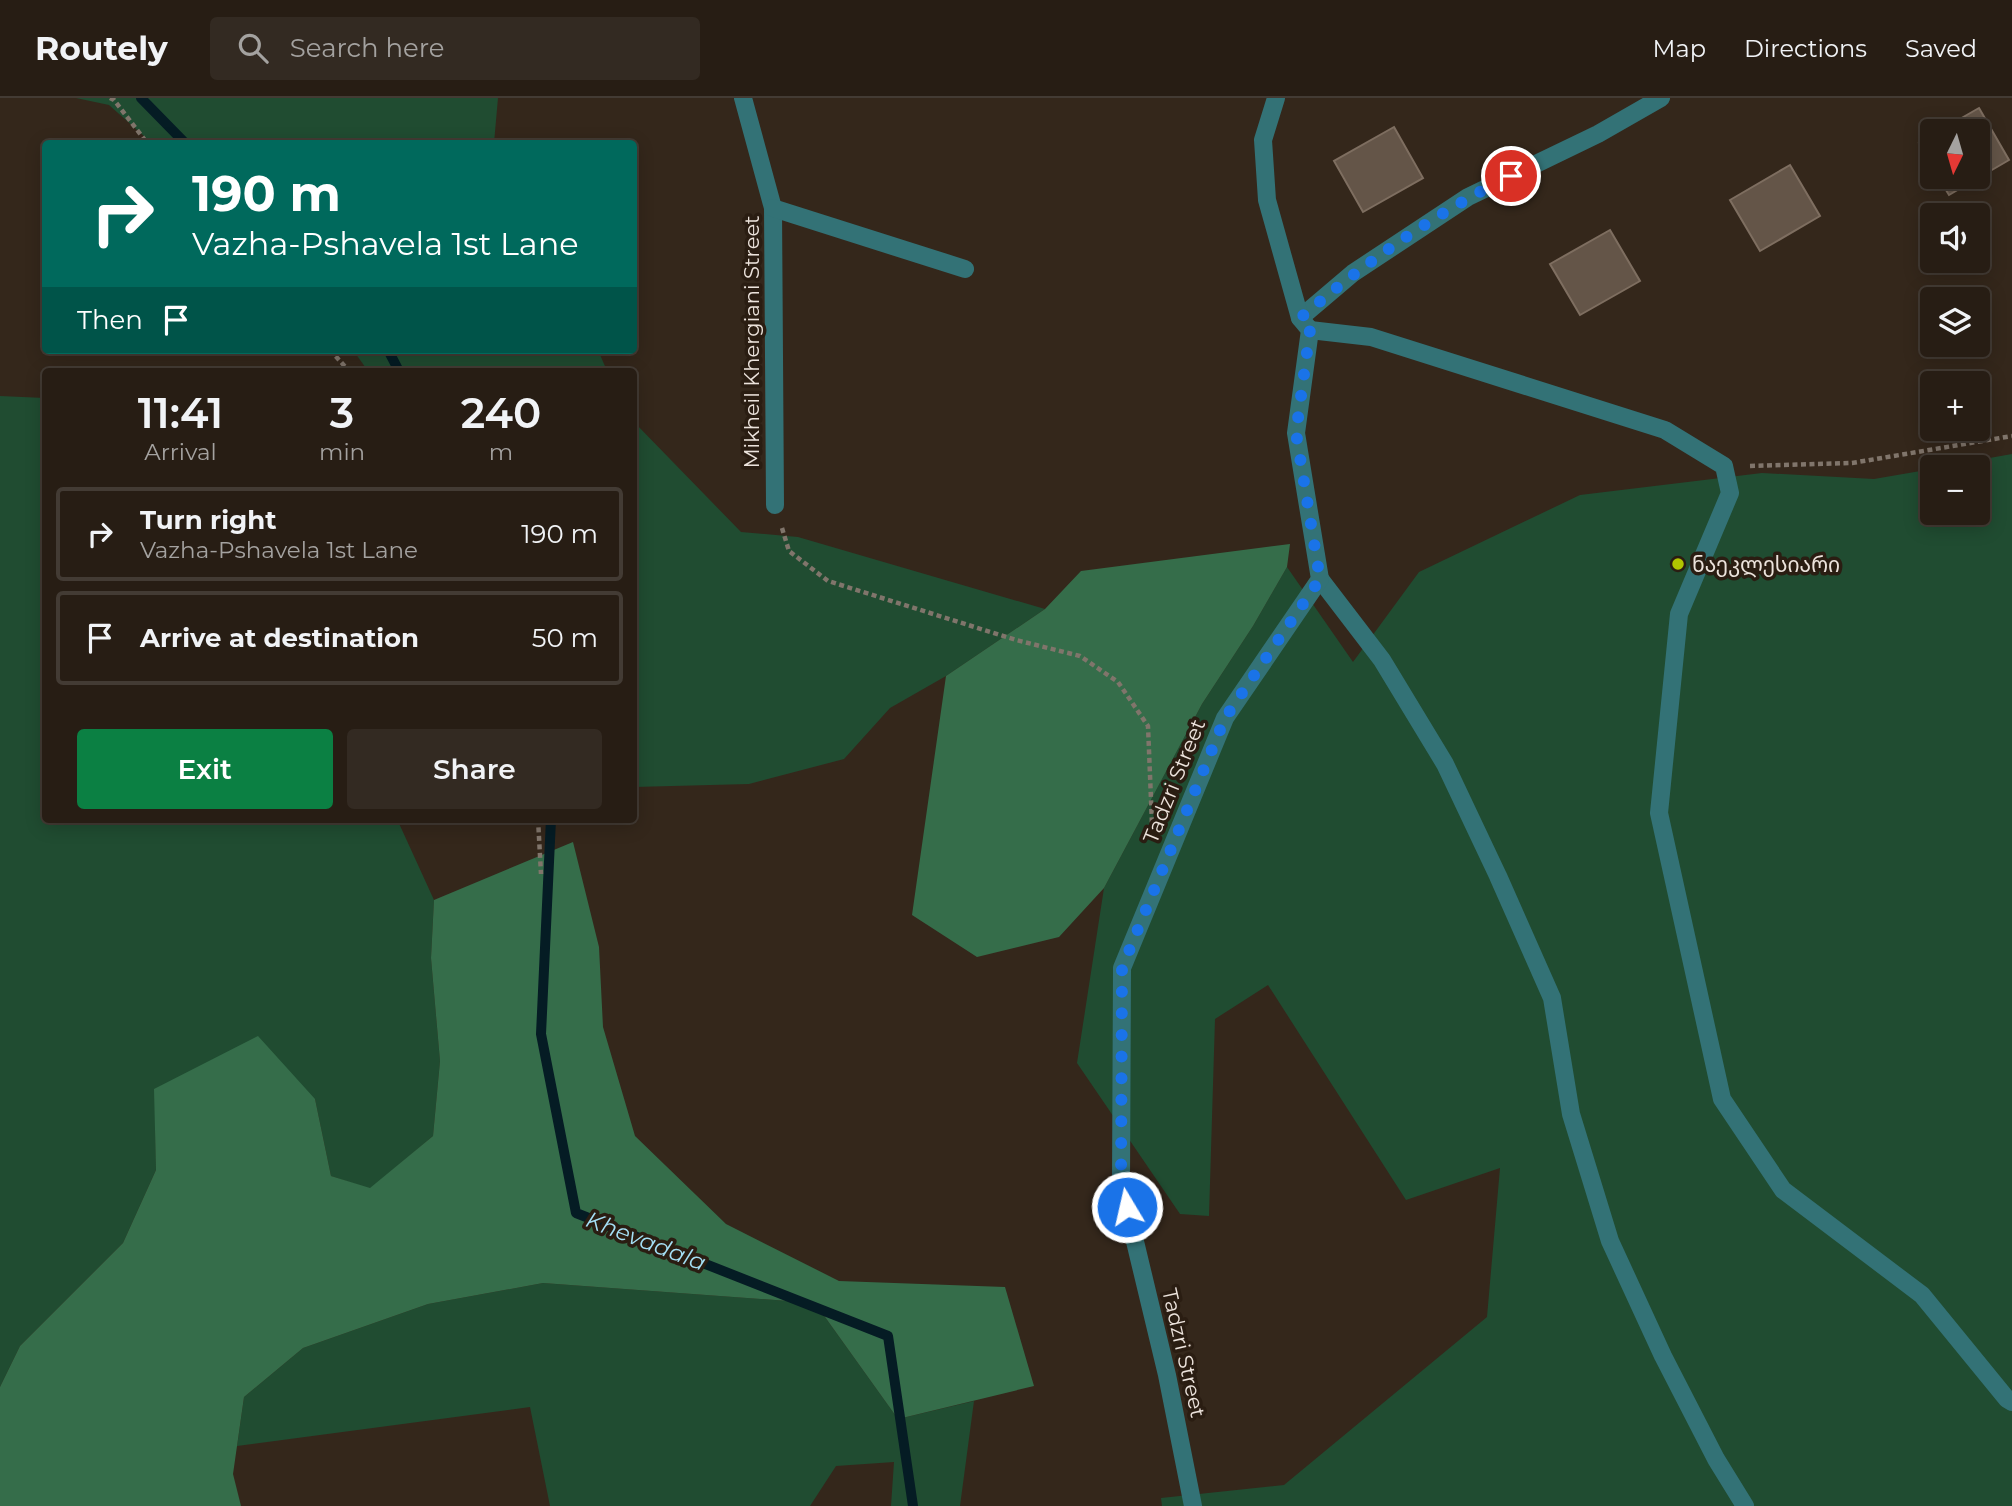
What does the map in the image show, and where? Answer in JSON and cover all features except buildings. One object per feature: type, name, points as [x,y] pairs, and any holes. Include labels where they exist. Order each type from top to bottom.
[{"type":"street","name":"Mikheil Khergiani Street","points":[[743,98],[773,208],[775,505]]},
{"type":"street","points":[[1276,98],[1263,140],[1267,200],[1305,324],[1296,433],[1320,579],[1382,660],[1445,764],[1498,876],[1552,998],[1571,1114],[1610,1241],[1663,1356],[1716,1459],[1745,1506]]},
{"type":"street","points":[[1305,324],[1353,273],[1468,197],[1598,134],[1661,98]]},
{"type":"street","points":[[773,208],[965,270]]},
{"type":"street","points":[[1305,324],[1371,337],[1665,430],[1724,466],[1730,494],[1679,614],[1659,813],[1722,1099],[1783,1191],[1922,1295],[2012,1402]]},
{"type":"street","name":"Tadzri Street","points":[[1193,1506],[1167,1375],[1121,1183],[1122,968],[1225,718],[1320,579]]},
{"type":"path","points":[[110,98],[145,140]]},
{"type":"path","points":[[334,354],[346,368]]},
{"type":"path","points":[[1724,466],[1852,463],[2012,436]]},
{"type":"path","points":[[775,505],[789,551],[828,581],[1016,640],[1080,656],[1118,682],[1148,726],[1153,834]]},
{"type":"path","points":[[538,823],[541,874]]},
{"type":"green space","points":[[76,98],[498,98],[494,140],[148,140],[109,105]]},
{"type":"green space","points":[[356,354],[600,354],[606,368],[366,368]]},
{"type":"green space","points":[[0,396],[42,398],[42,823],[399,823],[434,900],[431,958],[440,1061],[433,1136],[370,1189],[331,1176],[315,1099],[155,1089],[156,1170],[123,1243],[20,1346],[0,1387]]},
{"type":"green space","points":[[637,425],[741,532],[798,537],[1045,609],[946,676],[890,708],[844,759],[749,784],[637,787]]},
{"type":"green space","points":[[2012,454],[2012,1506],[1162,1506],[1161,1498],[1284,1485],[1487,1317],[1500,1168],[1406,1200],[1268,985],[1215,1019],[1209,1216],[1180,1214],[1077,1063],[1104,888],[1202,704],[1253,626],[1287,567],[1353,662],[1419,572],[1580,495],[1762,473],[1874,479],[1920,471],[1920,525],[1990,525],[1990,458]]},
{"type":"green space","points":[[1290,544],[1287,567],[1253,626],[1202,704],[1104,888],[1059,937],[977,957],[912,915],[946,676],[1045,609],[1081,571]]},
{"type":"green space","points":[[573,842],[599,947],[603,1027],[635,1136],[726,1224],[839,1281],[1005,1287],[1034,1386],[898,1419],[815,1303],[543,1283],[428,1304],[303,1348],[244,1397],[233,1474],[241,1506],[0,1506],[0,1387],[20,1346],[123,1243],[156,1170],[154,1089],[258,1036],[315,1099],[331,1176],[370,1188],[433,1136],[440,1061],[431,958],[434,900]]},
{"type":"green space","points":[[543,1283],[815,1303],[898,1419],[974,1401],[960,1506],[891,1506],[894,1462],[836,1466],[810,1506],[550,1506],[530,1407],[237,1446],[244,1397],[303,1348],[428,1304]]},
{"type":"waterway","name":"Khevadala","points":[[141,98],[182,140]]},
{"type":"waterway","name":"Khevadala","points":[[390,354],[397,368]]},
{"type":"waterway","name":"Khevadala","points":[[551,823],[541,1034],[576,1213],[888,1336],[913,1506]]},
{"type":"place","name":"ნაეკლესიარი","points":[[1678,564]]},
{"type":"route","points":[[1127,1207],[1121,1183],[1122,968],[1225,718],[1320,579],[1296,433],[1310,330],[1300,318],[1353,273],[1468,197],[1511,176]]}]
